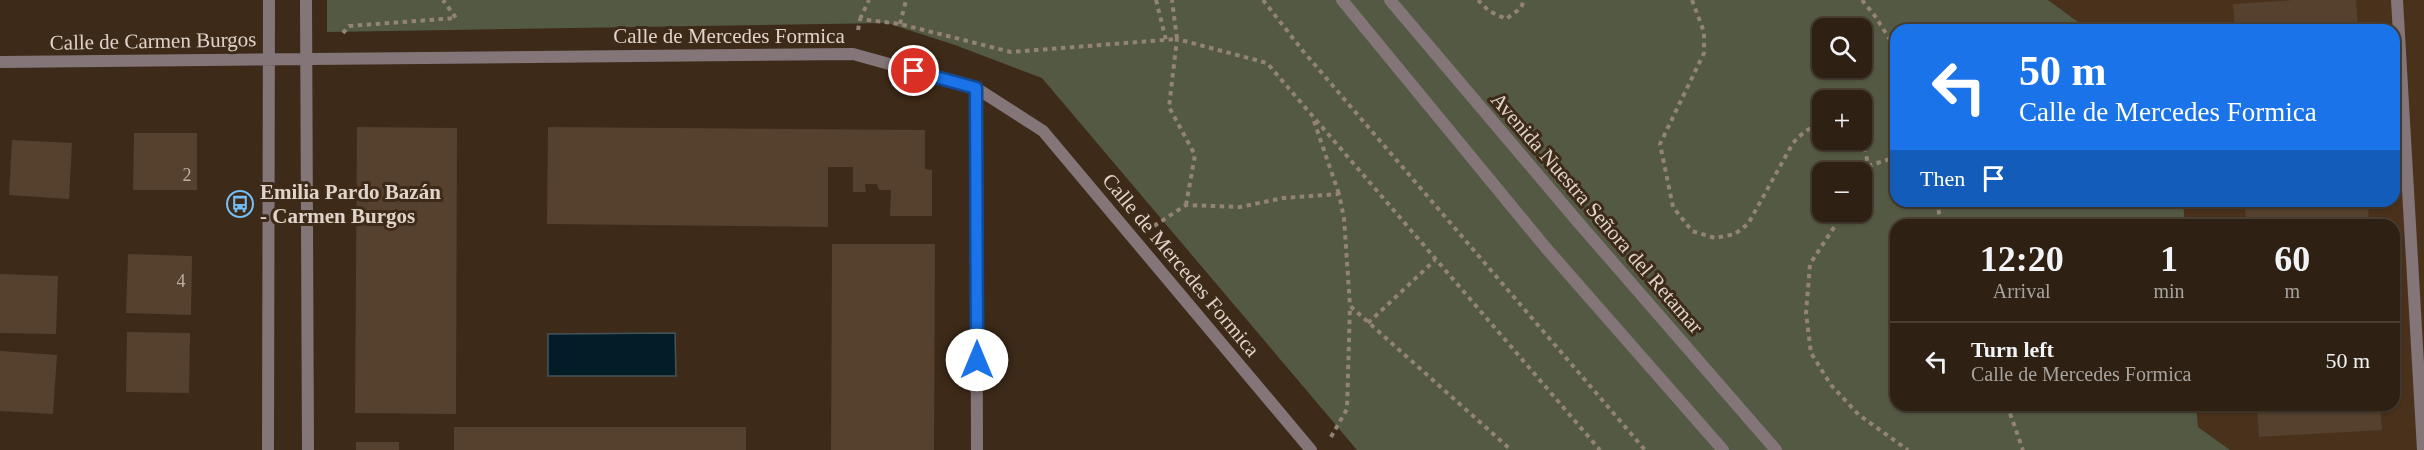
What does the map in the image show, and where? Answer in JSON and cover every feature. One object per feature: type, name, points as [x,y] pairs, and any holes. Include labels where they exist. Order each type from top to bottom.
[{"type":"street","points":[[268,450],[269,0]]},
{"type":"street","points":[[306,0],[308,450]]},
{"type":"street","points":[[1342,0],[1546,248],[1723,450]]},
{"type":"street","name":"Avenida Nuestra Señora del Retamar","points":[[1390,0],[1578,222],[1776,450]]},
{"type":"street","points":[[2397,0],[2398,24]]},
{"type":"street","name":"Calle de Mercedes Formica","points":[[306,59],[853,54],[976,88],[1043,131],[1311,450]]},
{"type":"street","points":[[2400,54],[2422,450]]},
{"type":"street","name":"Calle de Carmen Burgos","points":[[0,62],[306,59]]},
{"type":"street","points":[[976,88],[977,450]]},
{"type":"path","points":[[349,26],[456,18],[442,0]]},
{"type":"path","points":[[853,54],[860,19],[869,0]]},
{"type":"path","points":[[900,24],[906,0]]},
{"type":"path","points":[[1156,0],[1166,39]]},
{"type":"path","points":[[1172,0],[1177,39],[1169,107],[1195,155],[1186,204]]},
{"type":"path","points":[[1263,0],[1303,51],[1645,450]]},
{"type":"path","points":[[1478,0],[1489,12],[1506,19],[1521,8],[1524,0]]},
{"type":"path","points":[[1692,0],[1704,32],[1704,53],[1660,144],[1673,207],[1692,231],[1715,238],[1735,234],[1748,224],[1793,143],[1802,132],[1812,128]]},
{"type":"path","points":[[1862,0],[1890,40]]},
{"type":"path","points":[[860,19],[900,24],[1011,52],[1177,39],[1267,63],[1600,450]]},
{"type":"path","points":[[1313,116],[1339,194],[1344,218],[1350,306],[1347,409],[1329,440]]},
{"type":"path","points":[[1872,165],[1890,159]]},
{"type":"path","points":[[1134,240],[1186,204],[1240,207],[1283,198],[1339,194]]},
{"type":"path","points":[[1837,222],[1810,264],[1806,313],[1811,353],[1832,385],[1859,415],[1908,450]]},
{"type":"path","points":[[1368,323],[1435,260]]},
{"type":"path","points":[[1350,306],[1510,450]]},
{"type":"path","points":[[2009,411],[2022,450]]},
{"type":"shaded area","points":[[2048,0],[2424,0],[2424,450],[2230,450],[2198,427],[2197,411],[2400,411],[2400,219],[2184,219],[2184,207],[2400,207],[2400,24],[2081,24]]},
{"type":"green space","points":[[327,0],[2048,0],[2081,24],[1890,24],[1890,207],[2184,207],[2184,219],[1890,219],[1890,411],[2197,411],[2198,427],[2230,450],[1357,450],[1042,78],[955,45],[887,23],[327,32]]},
{"type":"water","points":[[675,333],[676,376],[548,376],[548,334]]},
{"type":"building","points":[[2294,0],[2356,0],[2358,24],[2235,24],[2233,4]]},
{"type":"building","points":[[357,127],[457,128],[456,414],[355,413]]},
{"type":"building","points":[[548,127],[925,130],[925,169],[932,170],[932,216],[890,216],[891,190],[879,190],[877,184],[865,184],[866,192],[853,192],[853,167],[828,167],[828,227],[547,224]]},
{"type":"building","points":[[134,133],[197,133],[197,190],[133,190]]},
{"type":"building","points":[[12,140],[72,143],[69,199],[9,195]]},
{"type":"building","points":[[2245,207],[2368,207],[2369,219],[2246,219]]},
{"type":"building","points":[[832,244],[935,244],[934,450],[831,450]]},
{"type":"building","points":[[128,254],[192,256],[191,315],[126,313]]},
{"type":"building","points":[[0,274],[58,276],[56,334],[0,333]]},
{"type":"building","points":[[127,332],[190,333],[189,393],[126,392]]},
{"type":"building","points":[[0,351],[57,355],[53,414],[0,411]]},
{"type":"building","points":[[2257,411],[2380,411],[2382,430],[2259,437]]},
{"type":"building","points":[[454,427],[746,427],[746,450],[454,450]]},
{"type":"building","points":[[356,442],[399,442],[399,450],[356,450]]},
{"type":"place","name":"Emilia Pardo Bazán - Carmen Burgos","points":[[240,204]]},
{"type":"route","points":[[914,71],[976,88],[977,360]]}]
